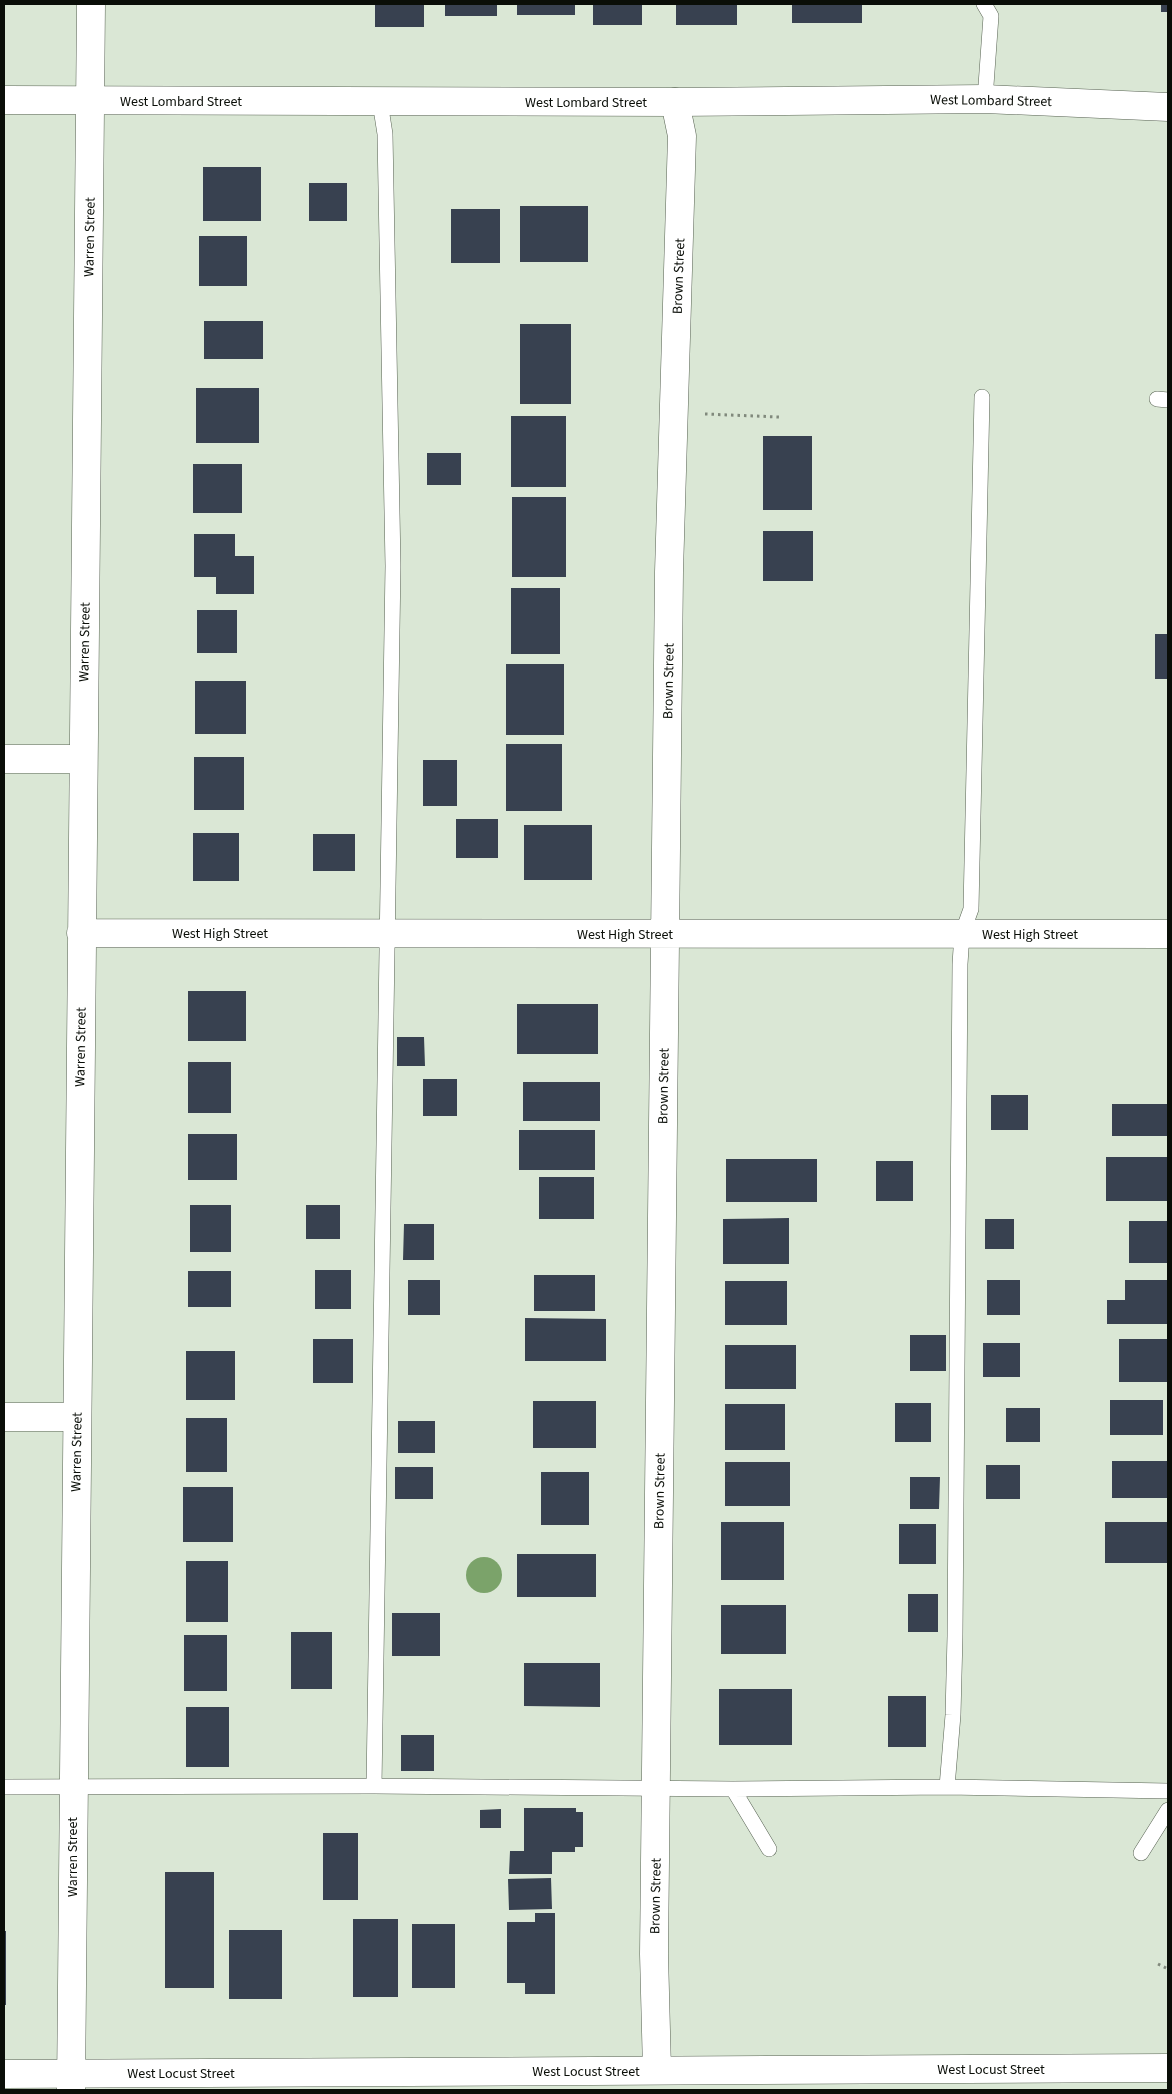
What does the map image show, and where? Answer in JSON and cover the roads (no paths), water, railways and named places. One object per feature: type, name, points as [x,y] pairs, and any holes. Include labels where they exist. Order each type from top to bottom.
[{"type":"street","name":"Warren Street","points":[[71,2082],[91,4]]},
{"type":"street","name":"West Lombard Street","points":[[4,100],[675,102],[985,99],[1168,107]]},
{"type":"street","name":"Brown Street","points":[[657,2070],[654,1954],[669,572],[682,136],[675,102]]},
{"type":"street","points":[[4,759],[83,759]]},
{"type":"street","name":"West High Street","points":[[81,932],[1168,934]]},
{"type":"street","points":[[4,1417],[76,1417]]},
{"type":"street","name":"West Locust Street","points":[[4,2074],[71,2082],[657,2070],[1168,2068]]},
{"type":"lane","points":[[984,4],[992,16],[985,99]]},
{"type":"lane","points":[[374,1786],[393,566],[385,134],[380,102]]},
{"type":"lane","points":[[947,1787],[953,1715],[955,1636],[959,1029],[962,934],[971,909],[982,397]]},
{"type":"lane","points":[[4,1787],[374,1786],[733,1789],[947,1787],[1168,1791]]},
{"type":"lane","points":[[733,1789],[769,1849]]},
{"type":"lane","points":[[1141,1853],[1168,1810]]}]
